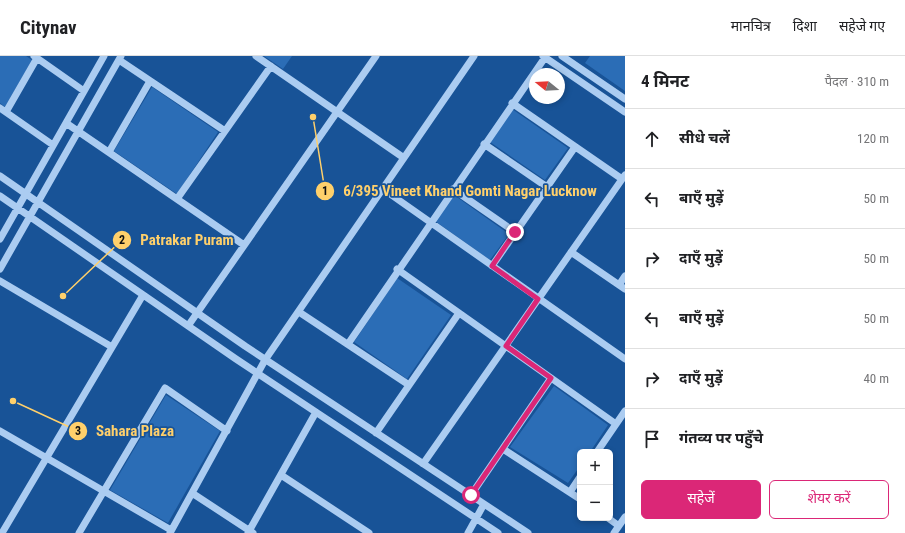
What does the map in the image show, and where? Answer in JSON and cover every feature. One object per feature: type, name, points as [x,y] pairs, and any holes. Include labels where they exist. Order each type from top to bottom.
[{"type":"street","points":[[0,239],[104,56]]},
{"type":"street","points":[[256,56],[338,111],[404,158]]},
{"type":"street","points":[[188,326],[376,56]]},
{"type":"street","points":[[0,431],[170,531],[259,374],[265,360],[474,56]]},
{"type":"street","points":[[348,344],[397,270],[545,56],[625,112]]},
{"type":"street","points":[[562,56],[625,99]]},
{"type":"street","points":[[53,145],[3,110],[36,57],[84,91]]},
{"type":"street","points":[[0,269],[120,58],[150,81],[225,131]]},
{"type":"street","points":[[178,200],[271,66]]},
{"type":"street","points":[[109,152],[150,81]]},
{"type":"street","points":[[423,464],[624,177],[575,147],[512,104]]},
{"type":"street","points":[[66,123],[244,245]]},
{"type":"street","points":[[484,144],[547,187]]},
{"type":"street","points":[[492,266],[575,147]]},
{"type":"street","points":[[0,176],[265,360],[528,533]]},
{"type":"street","points":[[383,189],[625,359]]},
{"type":"street","points":[[453,189],[515,232]]},
{"type":"street","points":[[0,196],[188,326],[498,533]]},
{"type":"street","points":[[571,252],[622,287],[625,276]]},
{"type":"street","points":[[397,270],[616,424]]},
{"type":"street","points":[[0,281],[112,347]]},
{"type":"street","points":[[2,533],[143,295]]},
{"type":"street","points":[[298,312],[409,385]]},
{"type":"street","points":[[376,433],[459,313]]},
{"type":"street","points":[[471,495],[551,378]]},
{"type":"street","points":[[79,533],[165,388],[227,431]]},
{"type":"street","points":[[599,449],[625,411]]},
{"type":"street","points":[[192,493],[250,532],[316,412]]},
{"type":"street","points":[[503,449],[577,497]]},
{"type":"street","points":[[281,475],[369,533]]},
{"type":"street","points":[[570,492],[577,482]]},
{"type":"street","points":[[468,533],[484,504]]},
{"type":"street","points":[[614,533],[625,517]]},
{"type":"street","points":[[612,521],[619,526]]},
{"type":"shaded area","points":[[0,56],[26,56],[32,60],[5,107],[0,103]]},
{"type":"shaded area","points":[[264,56],[292,56],[283,69]]},
{"type":"shaded area","points":[[590,56],[625,56],[625,91],[585,63]]},
{"type":"shaded area","points":[[152,87],[218,132],[177,194],[114,151]]},
{"type":"shaded area","points":[[512,109],[568,148],[545,180],[490,142]]},
{"type":"shaded area","points":[[454,195],[509,234],[490,260],[435,221]]},
{"type":"shaded area","points":[[397,278],[451,315],[407,379],[354,342]]},
{"type":"shaded area","points":[[554,386],[608,425],[592,449],[577,449],[577,470],[568,483],[510,447]]},
{"type":"shaded area","points":[[166,395],[220,431],[168,523],[110,490]]},
{"type":"place","name":"6/395 Vineet Khand Gomti Nagar Lucknow","points":[[313,117]]},
{"type":"place","name":"Patrakar Puram","points":[[63,296]]},
{"type":"place","name":"Sahara Plaza","points":[[13,401]]},
{"type":"route","points":[[471,495],[551,378],[506,346],[538,299],[492,266],[515,232]]}]
